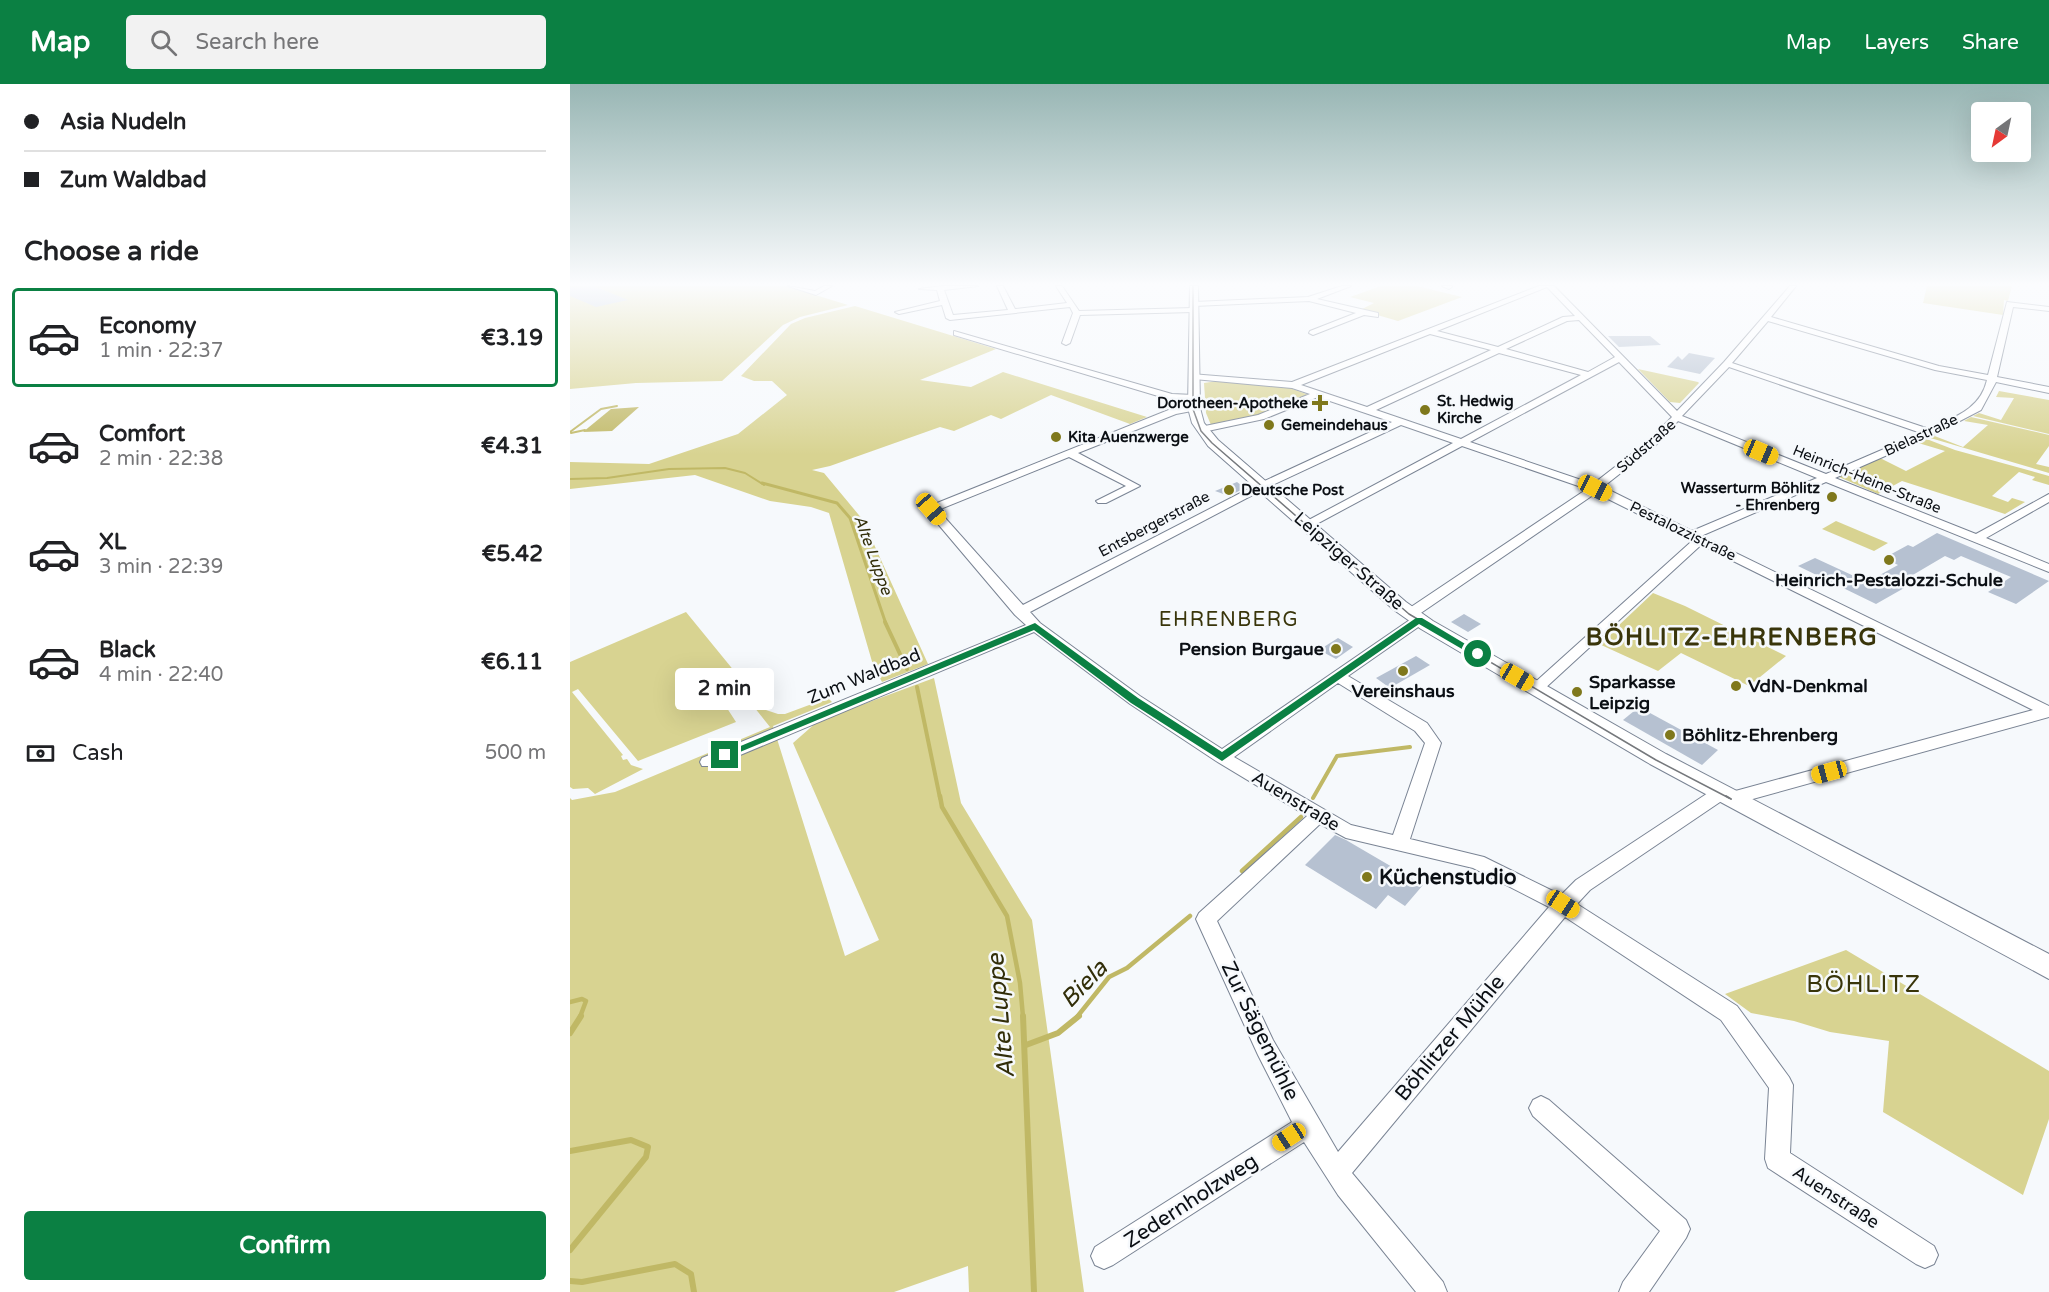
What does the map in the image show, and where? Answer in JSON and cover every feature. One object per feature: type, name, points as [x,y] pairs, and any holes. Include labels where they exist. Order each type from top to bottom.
[{"type":"street","points":[[988,342],[1194,403]]},
{"type":"street","name":"Leipziger Straße","points":[[1194,342],[1194,403],[1203,429],[1213,442],[1415,617],[1725,796],[2049,967]]},
{"type":"street","points":[[1293,384],[1400,342]]},
{"type":"street","points":[[1472,342],[1587,374]]},
{"type":"street","points":[[1368,410],[1517,342]]},
{"type":"street","name":"Heinrich-Heine-Straße","points":[[1605,342],[1678,418],[2049,568]]},
{"type":"street","name":"Südstraße","points":[[1222,757],[1595,488],[1651,444],[1678,418],[1746,342]]},
{"type":"street","points":[[1850,342],[1938,368],[2049,390]]},
{"type":"street","name":"Bielastraße","points":[[1537,688],[1696,538],[1823,478],[1930,433],[1978,408],[1988,394],[2001,342]]},
{"type":"street","points":[[1307,525],[1620,358]]},
{"type":"street","points":[[1727,364],[1930,433]]},
{"type":"street","name":"Pestalozzistraße","points":[[1194,376],[1293,384],[1595,488],[2049,712]]},
{"type":"street","points":[[1203,429],[1261,417],[1319,393]]},
{"type":"street","name":"Auenstraße","points":[[1194,403],[931,509],[1020,612],[1035,626],[1135,700],[1222,757],[1346,831],[1477,862],[1563,904],[1729,1013],[1781,1085],[1777,1159],[1925,1256]]},
{"type":"street","name":"Entsbergerstraße","points":[[1020,612],[1262,486],[1401,422]]},
{"type":"street","points":[[1069,453],[1135,486],[1102,501]]},
{"type":"street","points":[[1977,539],[2049,497]]},
{"type":"street","name":"Zum Waldbad","points":[[708,762],[1035,626]]},
{"type":"street","points":[[1337,675],[1422,727],[1433,744],[1399,843]]},
{"type":"street","name":"Böhlitzer Mühle","points":[[1337,1172],[1563,904],[1583,885],[1725,796],[2049,712]]},
{"type":"street","name":"Zur Sägemühle","points":[[1319,814],[1206,919],[1268,1053],[1307,1126],[1337,1172],[1433,1292]]},
{"type":"street","points":[[1541,1108],[1677,1229],[1633,1292]]},
{"type":"street","name":"Zedernholzweg","points":[[1104,1256],[1307,1126]]},
{"type":"shaded area","points":[[570,342],[764,342],[722,381],[636,383],[570,389]]},
{"type":"shaded area","points":[[773,342],[974,342],[996,349],[920,380],[971,387],[1003,372],[1147,417],[1130,424],[1051,395],[1001,419],[991,415],[954,431],[940,427],[830,466],[812,470],[824,473],[863,520],[928,664],[882,682],[873,665],[829,513],[811,507],[770,501],[695,475],[570,489],[570,462],[649,464],[738,434],[787,395],[772,381],[754,381],[741,376]]},
{"type":"shaded area","points":[[1638,369],[1699,383],[1680,403],[1670,402]]},
{"type":"shaded area","points":[[1217,381],[1287,387],[1309,395],[1258,415],[1211,425],[1206,413],[1204,383]]},
{"type":"shaded area","points":[[1999,391],[2049,400],[2049,434],[1973,416],[1979,413],[2001,420],[2014,398],[1996,397]]},
{"type":"shaded area","points":[[639,407],[612,431],[583,432],[611,409]]},
{"type":"shaded area","points":[[1971,417],[2049,435],[2049,446],[2036,464],[2049,467],[2049,473],[1927,437],[1932,435],[1963,447],[1988,425],[1964,421]]},
{"type":"shaded area","points":[[1924,438],[1955,450],[2049,476],[2049,485],[2032,480],[2035,477],[2019,472],[1992,496],[2008,502],[2012,498],[2025,502],[2005,514],[1902,481],[1878,494],[1839,477],[1880,458],[1906,471],[1945,451],[1915,442]]},
{"type":"shaded area","points":[[1836,521],[1888,543],[1874,551],[1822,529]]},
{"type":"shaded area","points":[[1653,593],[1685,606],[1786,656],[1749,686],[1681,653],[1658,671],[1599,644]]},
{"type":"shaded area","points":[[686,612],[766,710],[785,714],[828,698],[832,702],[773,726],[845,956],[879,940],[793,743],[818,721],[934,678],[961,803],[1032,920],[1084,1292],[969,1292],[968,1266],[894,1292],[570,1292],[570,798],[572,800],[615,792],[770,727],[735,683],[714,688],[736,722],[638,761],[578,689],[572,692],[623,755],[621,756],[623,760],[627,759],[631,765],[643,769],[595,794],[588,788],[573,789],[570,787],[570,662]]},
{"type":"shaded area","points":[[1846,950],[2049,1071],[2049,1119],[2023,1195],[1883,1112],[1889,1041],[1830,1032],[1794,1021],[1751,1013],[1725,994]]},
{"type":"building","points":[[1614,342],[1658,342],[1661,345],[1619,347]]},
{"type":"building","points":[[1689,353],[1715,358],[1700,374],[1667,367],[1678,356],[1682,360]]},
{"type":"building","name":"Deutsche Post","points":[[1237,482],[1245,488],[1229,496],[1215,491]]},
{"type":"building","points":[[1937,533],[2049,581],[2016,604],[1988,592],[2011,577],[1961,556],[1954,560],[1945,556],[1906,579],[1913,583],[1876,604],[1798,566],[1815,558],[1867,582],[1898,565],[1884,558],[1908,545],[1913,547]]},
{"type":"building","points":[[1464,614],[1481,624],[1468,632],[1451,622]]},
{"type":"building","name":"Pension Burgaue","points":[[1338,638],[1353,647],[1336,659],[1319,650]]},
{"type":"building","name":"Vereinshaus","points":[[1416,656],[1430,665],[1390,688],[1376,678]]},
{"type":"building","name":"Böhlitz-Ehrenberg","points":[[1639,707],[1718,750],[1702,765],[1623,720]]},
{"type":"building","name":"Küchenstudio","points":[[1335,835],[1423,885],[1405,906],[1388,895],[1376,909],[1305,865]]},
{"type":"waterway","points":[[570,432],[601,409],[617,406]]},
{"type":"waterway","points":[[571,433],[585,430]]},
{"type":"waterway","name":"Alte Luppe","points":[[570,479],[607,478],[669,469],[725,468],[745,473],[764,485]]},
{"type":"waterway","name":"Alte Luppe","points":[[762,483],[837,503],[850,518],[886,624]]},
{"type":"waterway","name":"Alte Luppe","points":[[885,622],[907,669]]},
{"type":"waterway","name":"Alte Luppe","points":[[917,687],[940,798]]},
{"type":"waterway","name":"Biela","points":[[1313,798],[1337,756],[1410,747]]},
{"type":"waterway","name":"Alte Luppe","points":[[940,796],[942,807],[1007,916],[1020,983],[1023,1017]]},
{"type":"waterway","name":"Biela","points":[[1242,871],[1301,817]]},
{"type":"waterway","name":"Biela","points":[[1077,1017],[1109,977],[1127,968],[1190,916]]},
{"type":"waterway","points":[[570,1002],[582,999],[586,1001],[580,1017]]},
{"type":"waterway","points":[[570,1033],[581,1016]]},
{"type":"waterway","name":"Alte Luppe","points":[[1023,1016],[1034,1292]]},
{"type":"waterway","name":"Biela","points":[[1026,1045],[1058,1033],[1079,1016]]},
{"type":"waterway","points":[[570,1151],[631,1140],[648,1147],[646,1157],[570,1250]]},
{"type":"waterway","points":[[570,1281],[582,1282],[675,1264],[691,1274],[694,1292]]},
{"type":"tram line","points":[[1193,342],[1193,409],[1201,431],[1409,614],[1656,760],[1729,798]]},
{"type":"tram line","points":[[1726,796],[1731,799]]},
{"type":"place","name":"Dorotheen-Apotheke","points":[[1320,403]]},
{"type":"place","name":"St. Hedwig Kirche","points":[[1425,410]]},
{"type":"place","name":"Gemeindehaus","points":[[1269,425]]},
{"type":"place","name":"Kita Auenzwerge","points":[[1056,437]]},
{"type":"place","name":"Deutsche Post","points":[[1229,490]]},
{"type":"place","name":"Wasserturm Böhlitz - Ehrenberg","points":[[1832,497]]},
{"type":"place","name":"Heinrich-Pestalozzi-Schule","points":[[1889,560]]},
{"type":"place","name":"Pension Burgaue","points":[[1336,649]]},
{"type":"place","name":"Vereinshaus","points":[[1403,671]]},
{"type":"place","name":"VdN-Denkmal","points":[[1736,686]]},
{"type":"place","name":"Sparkasse Leipzig","points":[[1577,692]]},
{"type":"place","name":"Böhlitz-Ehrenberg","points":[[1670,735]]},
{"type":"place","name":"Küchenstudio","points":[[1367,877]]},
{"type":"district","name":"EHRENBERG","points":[[1229,620]]},
{"type":"district","name":"BÖHLITZ-EHRENBERG","points":[[1732,637]]},
{"type":"district","name":"BÖHLITZ","points":[[1864,984]]},
{"type":"route","points":[[725,755],[1035,626],[1135,700],[1222,757],[1419,620],[1478,654]]}]
